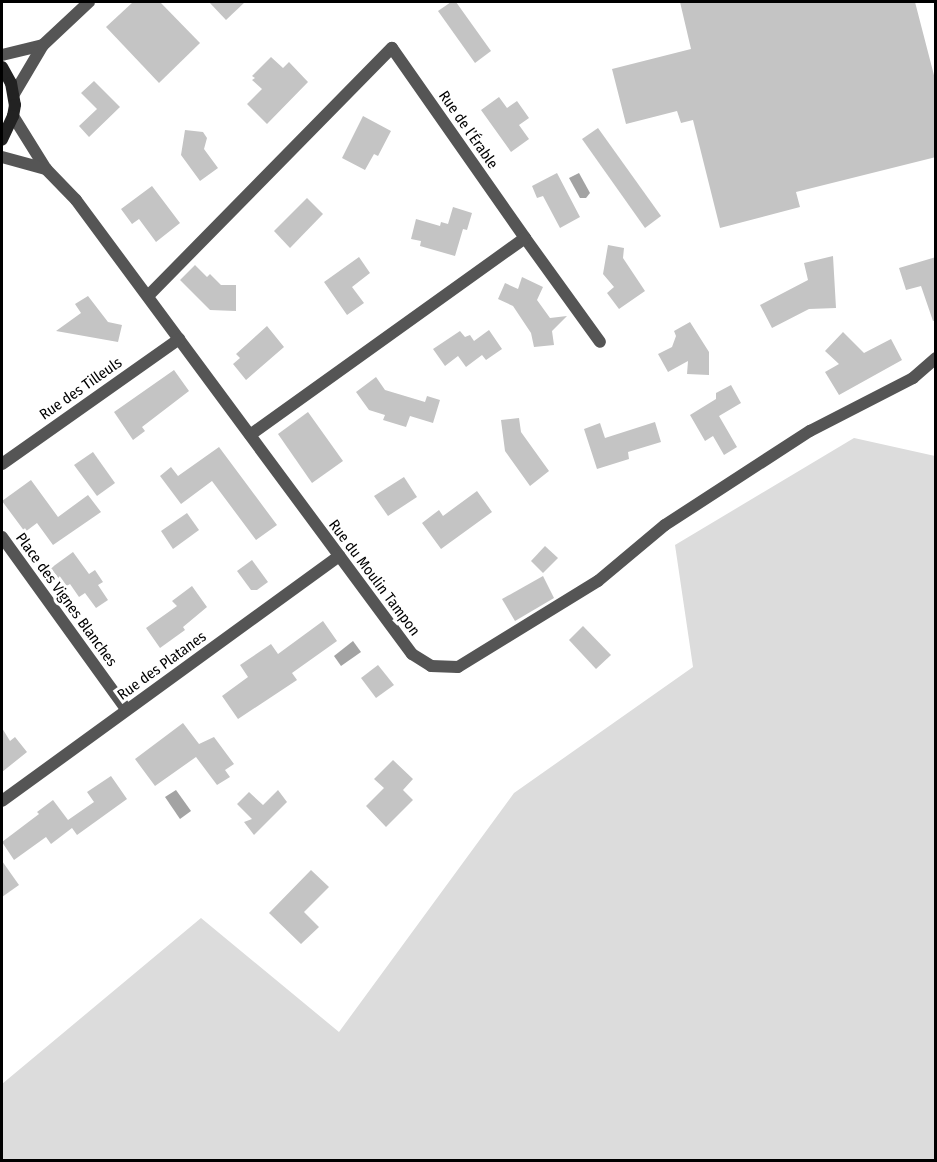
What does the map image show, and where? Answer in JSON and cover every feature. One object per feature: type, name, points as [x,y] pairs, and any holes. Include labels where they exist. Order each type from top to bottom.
[{"type":"street","points":[[14,94],[43,45],[89,2]]},
{"type":"street","points":[[2,55],[43,45]]},
{"type":"street","name":"Rue de l’Érable","points":[[148,296],[392,48],[525,238]]},
{"type":"street","points":[[2,67],[14,94],[14,116],[2,140]]},
{"type":"street","name":"Rue du Moulin Tampon","points":[[14,116],[46,169],[76,200],[412,654],[431,666],[458,667],[598,581],[665,525],[810,431],[913,378],[936,358]]},
{"type":"street","points":[[2,157],[46,169]]},
{"type":"street","points":[[250,435],[525,238],[600,342]]},
{"type":"street","name":"Rue des Tilleuls","points":[[2,464],[179,339]]},
{"type":"street","name":"Place des Vignes Blanches","points":[[2,537],[127,710]]},
{"type":"street","name":"Rue des Platanes","points":[[2,801],[339,556]]},
{"type":"shaded area","points":[[579,173],[590,193],[586,198],[580,198],[569,178]]},
{"type":"shaded area","points":[[854,438],[935,456],[935,1160],[2,1160],[2,1084],[201,918],[339,1032],[514,793],[693,667],[675,545]]},
{"type":"shaded area","points":[[353,641],[361,652],[341,666],[334,656]]},
{"type":"shaded area","points":[[176,790],[191,811],[180,819],[165,797]]},
{"type":"building","points":[[133,2],[160,2],[200,43],[159,83],[106,27]]},
{"type":"building","points":[[209,2],[245,2],[226,20]]},
{"type":"building","points":[[451,2],[456,2],[491,51],[475,63],[438,11]]},
{"type":"building","points":[[680,2],[915,2],[936,83],[936,157],[796,192],[800,207],[720,228],[693,120],[681,123],[677,111],[626,124],[612,69],[691,49]]},
{"type":"building","points":[[271,57],[283,68],[289,62],[308,82],[267,124],[247,104],[262,89],[252,80],[255,78],[252,76]]},
{"type":"building","points":[[94,81],[120,107],[89,137],[79,126],[97,109],[81,93]]},
{"type":"building","points":[[499,97],[507,108],[517,101],[529,118],[519,125],[529,139],[511,152],[481,110]]},
{"type":"building","points":[[363,116],[391,131],[378,156],[374,154],[365,170],[342,158]]},
{"type":"building","points":[[598,128],[661,216],[645,228],[582,139]]},
{"type":"building","points":[[185,130],[203,132],[207,138],[204,149],[218,168],[200,181],[181,155]]},
{"type":"building","points":[[557,173],[580,217],[560,228],[543,196],[537,198],[532,186]]},
{"type":"building","points":[[152,186],[180,223],[156,242],[139,219],[132,224],[121,209]]},
{"type":"building","points":[[307,198],[323,214],[290,248],[274,231]]},
{"type":"building","points":[[453,207],[472,213],[467,230],[463,229],[455,256],[420,246],[421,241],[411,239],[416,219],[440,226],[441,222],[448,224]]},
{"type":"building","points":[[608,245],[624,248],[623,258],[645,291],[619,309],[607,293],[614,287],[603,274]]},
{"type":"building","points":[[833,256],[836,308],[809,309],[772,328],[760,305],[808,280],[804,263]]},
{"type":"building","points":[[359,257],[370,273],[352,287],[364,303],[347,315],[324,282]]},
{"type":"building","points":[[936,257],[936,320],[933,321],[921,286],[906,290],[899,268]]},
{"type":"building","points":[[195,265],[207,277],[210,274],[221,285],[236,285],[236,311],[210,310],[180,280]]},
{"type":"building","points":[[522,277],[543,287],[537,300],[550,318],[567,316],[552,331],[554,345],[534,347],[531,333],[513,306],[498,299],[505,283],[518,289]]},
{"type":"building","points":[[88,296],[108,322],[122,325],[118,342],[56,331],[81,313],[75,304]]},
{"type":"building","points":[[690,322],[709,352],[709,375],[687,374],[688,361],[668,372],[658,354],[672,347],[676,336],[674,331]]},
{"type":"building","points":[[267,326],[284,347],[246,380],[233,364],[240,358],[236,354]]},
{"type":"building","points":[[489,330],[502,349],[486,360],[482,355],[466,367],[458,356],[445,366],[433,349],[460,331],[465,337],[470,335],[474,341]]},
{"type":"building","points":[[843,332],[864,353],[891,339],[902,360],[839,395],[825,372],[839,364],[825,351]]},
{"type":"building","points":[[174,370],[189,391],[142,427],[145,431],[133,440],[114,412]]},
{"type":"building","points":[[376,377],[385,390],[425,402],[427,396],[440,400],[433,423],[410,416],[406,427],[383,420],[385,415],[369,410],[356,392]]},
{"type":"building","points":[[731,385],[741,403],[719,416],[737,447],[724,455],[713,436],[705,441],[690,415],[716,399],[716,393]]},
{"type":"building","points":[[308,412],[343,461],[312,483],[278,434]]},
{"type":"building","points":[[519,418],[521,432],[549,471],[530,486],[505,451],[501,420]]},
{"type":"building","points":[[655,422],[661,442],[628,452],[629,459],[597,469],[584,429],[600,423],[605,438]]},
{"type":"building","points":[[219,447],[277,525],[256,540],[212,481],[181,504],[160,476],[171,467],[178,476]]},
{"type":"building","points":[[93,452],[115,483],[97,496],[74,465]]},
{"type":"building","points":[[404,477],[417,497],[388,516],[374,496]]},
{"type":"building","points":[[31,480],[58,517],[88,495],[101,512],[53,545],[37,523],[25,532],[2,501]]},
{"type":"building","points":[[477,491],[492,512],[441,549],[422,523],[439,510],[443,516]]},
{"type":"building","points":[[187,513],[199,530],[173,549],[161,531]]},
{"type":"building","points":[[545,546],[558,558],[543,573],[531,561]]},
{"type":"building","points":[[73,552],[89,574],[95,570],[103,582],[98,585],[108,600],[96,608],[85,593],[79,597],[70,584],[65,587],[51,568]]},
{"type":"building","points":[[252,560],[268,582],[257,590],[251,590],[237,571]]},
{"type":"building","points":[[543,576],[554,598],[515,621],[502,599]]},
{"type":"building","points":[[192,586],[207,607],[183,627],[185,630],[160,648],[146,628],[177,606],[172,601]]},
{"type":"building","points":[[323,621],[337,641],[292,673],[297,680],[238,719],[222,696],[248,677],[240,665],[271,644],[278,654]]},
{"type":"building","points":[[583,626],[611,655],[596,669],[569,640]]},
{"type":"building","points":[[378,665],[394,685],[376,698],[361,678]]},
{"type":"building","points":[[183,723],[199,744],[214,737],[234,764],[225,770],[230,777],[217,785],[196,757],[155,786],[135,759]]},
{"type":"building","points":[[2,728],[10,741],[15,737],[27,752],[2,772]]},
{"type":"building","points":[[393,760],[413,779],[403,790],[413,800],[386,827],[366,806],[384,788],[374,779]]},
{"type":"building","points":[[111,776],[127,799],[77,835],[72,828],[51,844],[46,837],[14,860],[2,842],[39,814],[37,812],[53,800],[68,820],[94,802],[87,792]]},
{"type":"building","points":[[278,790],[287,802],[254,835],[244,822],[252,819],[237,804],[249,792],[263,805]]},
{"type":"building","points":[[2,861],[19,885],[2,897]]},
{"type":"building","points":[[311,870],[329,887],[304,912],[319,927],[301,944],[269,913]]}]
